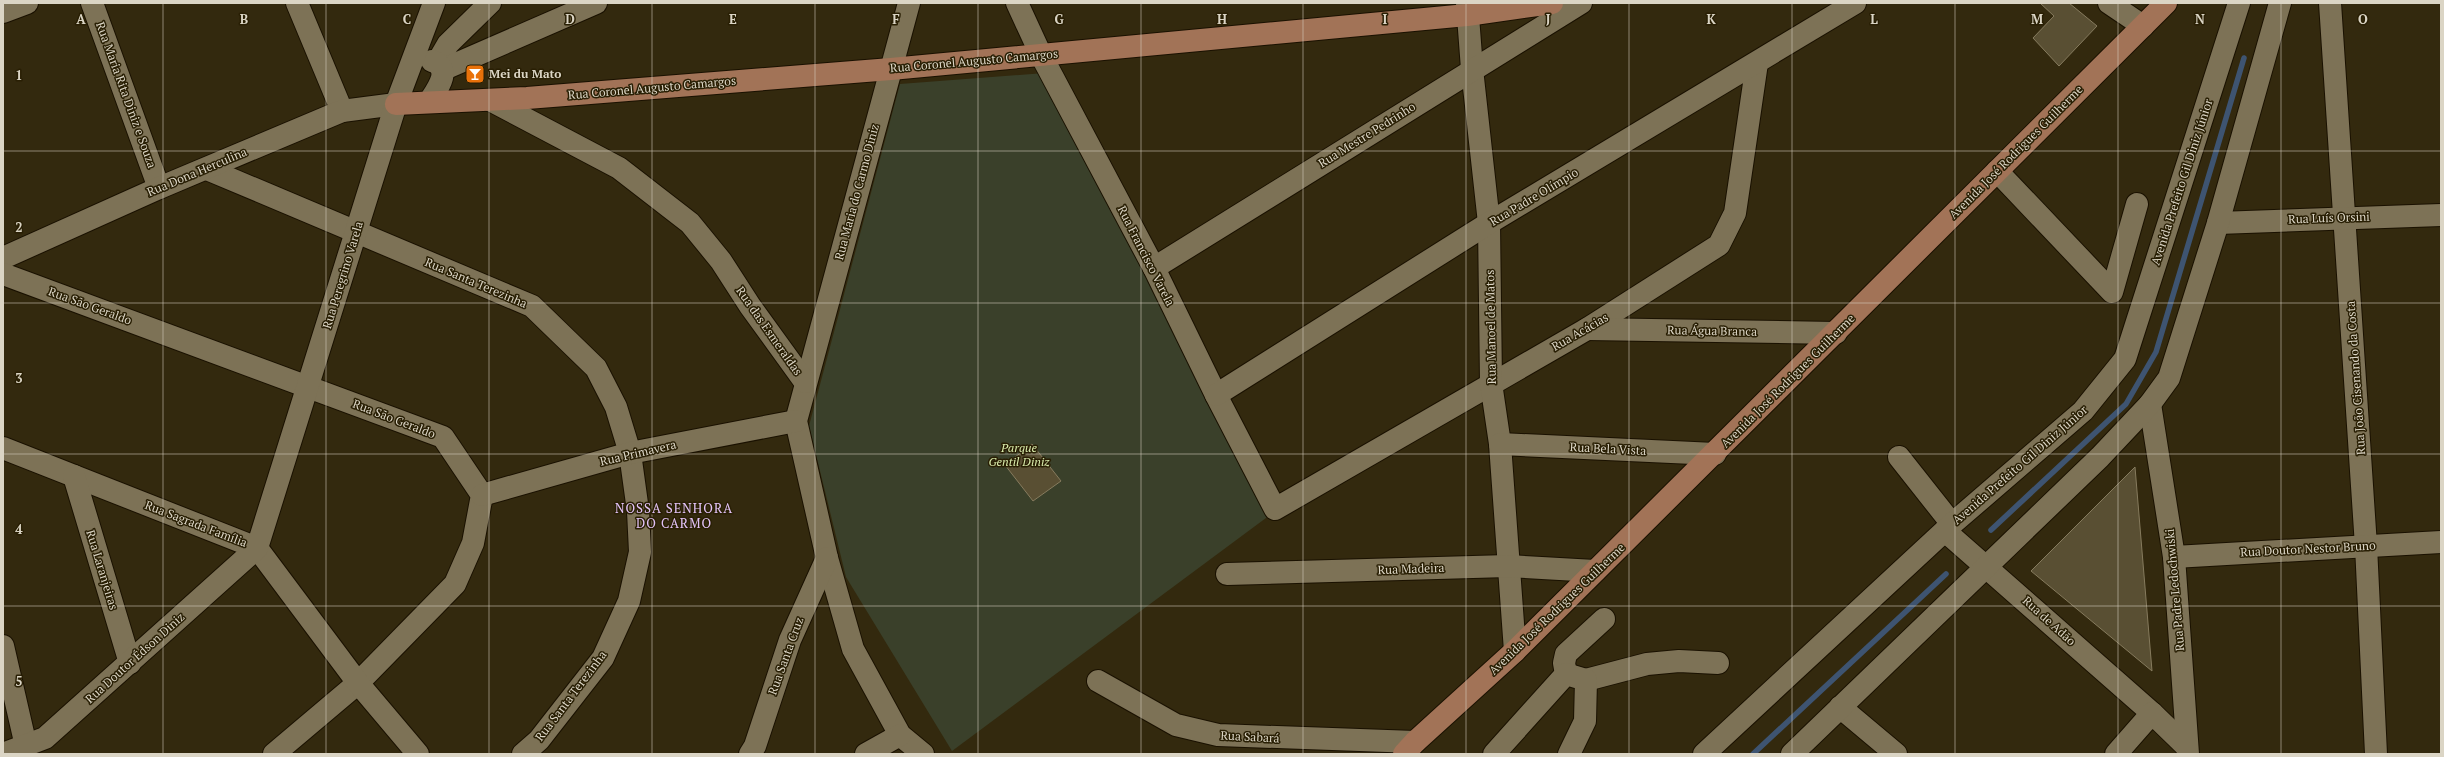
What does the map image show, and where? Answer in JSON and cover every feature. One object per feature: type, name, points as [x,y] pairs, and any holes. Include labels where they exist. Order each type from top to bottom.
[{"type":"main road","name":"Rua Coronel Augusto Camargos","points":[[396,104],[437,80],[490,100],[890,68],[1040,54],[1467,9],[1552,3]]},
{"type":"main road","name":"Avenida José Rodrigues Guilherme","points":[[1409,748],[1515,651],[1836,334],[2166,3]]},
{"type":"street","points":[[3,12],[27,3]]},
{"type":"street","name":"Rua Maria Rita Diniz e Souza","points":[[92,3],[159,188]]},
{"type":"street","points":[[297,3],[342,111]]},
{"type":"street","name":"Rua Peregrino Varela","points":[[257,548],[396,104],[434,3]]},
{"type":"street","points":[[437,80],[448,44],[490,3]]},
{"type":"street","points":[[437,80],[596,3]]},
{"type":"street","name":"Rua Maria do Carmo Diniz","points":[[805,382],[909,3]]},
{"type":"street","name":"Rua Francisco Varela","points":[[1017,3],[1040,54],[1154,268],[1216,396],[1275,509]]},
{"type":"street","name":"Rua Mestre Pedrinho","points":[[1154,268],[1472,69],[1581,3]]},
{"type":"street","name":"Rua Padre Olímpio","points":[[1216,396],[1489,223],[1855,3]]},
{"type":"street","points":[[2109,3],[2143,26]]},
{"type":"street","name":"Avenida Prefeito Gil Diniz Júnior","points":[[1704,754],[1948,528],[2083,411],[2124,359],[2239,3]]},
{"type":"street","points":[[1792,754],[2100,456],[2150,404],[2168,378],[2218,223],[2280,3]]},
{"type":"street","name":"Rua João Cisenando da Costa","points":[[2330,3],[2346,217],[2366,546],[2376,754]]},
{"type":"street","name":"Rua Manoel de Matos","points":[[1467,9],[1489,223],[1491,383],[1500,444],[1515,651]]},
{"type":"street","points":[[424,31],[437,36],[448,44]]},
{"type":"street","points":[[410,68],[427,60],[437,80]]},
{"type":"street","name":"Rua Acácias","points":[[1275,509],[1587,329],[1719,245],[1735,212],[1757,63]]},
{"type":"street","name":"Rua das Esmeraldas","points":[[490,100],[619,168],[690,223],[721,262],[750,306],[805,382],[796,421],[827,558],[853,649],[900,735],[923,754]]},
{"type":"street","name":"Rua Dona Herculina","points":[[3,258],[159,188],[342,111],[396,104]]},
{"type":"street","name":"Rua Santa Terezinha","points":[[206,169],[532,306],[596,368],[616,407],[626,447],[630,453],[638,511],[640,552],[629,602],[603,658],[539,740],[523,754]]},
{"type":"street","points":[[1997,171],[2112,292],[2137,204]]},
{"type":"street","name":"Rua Luís Orsini","points":[[2218,223],[2346,217],[2441,215]]},
{"type":"street","name":"Rua São Geraldo","points":[[3,274],[443,437],[482,494]]},
{"type":"street","name":"Rua Água Branca","points":[[1587,329],[1836,334]]},
{"type":"street","name":"Rua Padre Ledochwiski","points":[[2150,404],[2174,557],[2187,750]]},
{"type":"street","name":"Rua Primavera","points":[[482,494],[630,453],[796,421]]},
{"type":"street","name":"Rua Bela Vista","points":[[1500,444],[1715,454]]},
{"type":"street","name":"Rua Sagrada Família","points":[[3,448],[257,548],[358,683],[418,754]]},
{"type":"street","name":"Rua de Adão","points":[[1899,456],[1948,528],[1986,565],[2152,713],[2187,750]]},
{"type":"street","name":"Rua Laranjeiras","points":[[74,476],[130,664]]},
{"type":"street","points":[[274,754],[358,683],[455,584],[473,544],[482,494]]},
{"type":"street","name":"Rua Doutor Nestor Bruno","points":[[2174,557],[2441,542]]},
{"type":"street","name":"Rua Doutor Édson Diniz","points":[[3,754],[45,738],[130,664],[257,548]]},
{"type":"street","name":"Rua Santa Cruz","points":[[750,754],[755,746],[790,640],[827,558]]},
{"type":"street","name":"Rua Madeira","points":[[1227,574],[1508,566],[1596,571]]},
{"type":"street","points":[[1569,754],[1585,721],[1576,677],[1564,663],[1566,654],[1604,619]]},
{"type":"street","points":[[3,646],[26,746]]},
{"type":"street","points":[[1494,754],[1576,677],[1647,664],[1679,661],[1718,664]]},
{"type":"street","name":"Rua Sabará","points":[[1098,681],[1176,725],[1218,736],[1409,748]]},
{"type":"street","points":[[1840,707],[1896,754]]},
{"type":"street","points":[[2116,754],[2152,713]]},
{"type":"street","points":[[866,754],[900,735]]},
{"type":"green space","name":"Parque Gentil Diniz","points":[[1045,73],[1270,515],[952,751],[846,577],[809,426],[900,84]]},
{"type":"building","points":[[2040,3],[2069,3],[2097,26],[2059,66],[2033,38],[2054,16]]},
{"type":"building","points":[[1032,444],[1061,481],[1033,501],[1005,465]]},
{"type":"building","points":[[2135,467],[2152,671],[2031,571]]},
{"type":"waterway","points":[[1991,530],[2126,404],[2156,352],[2244,58]]},
{"type":"waterway","points":[[1753,754],[1946,574]]},
{"type":"place","name":"Mei du Mato","points":[[475,74]]},
{"type":"district","name":"NOSSA SENHORA DO CARMO","points":[[674,516]]}]
